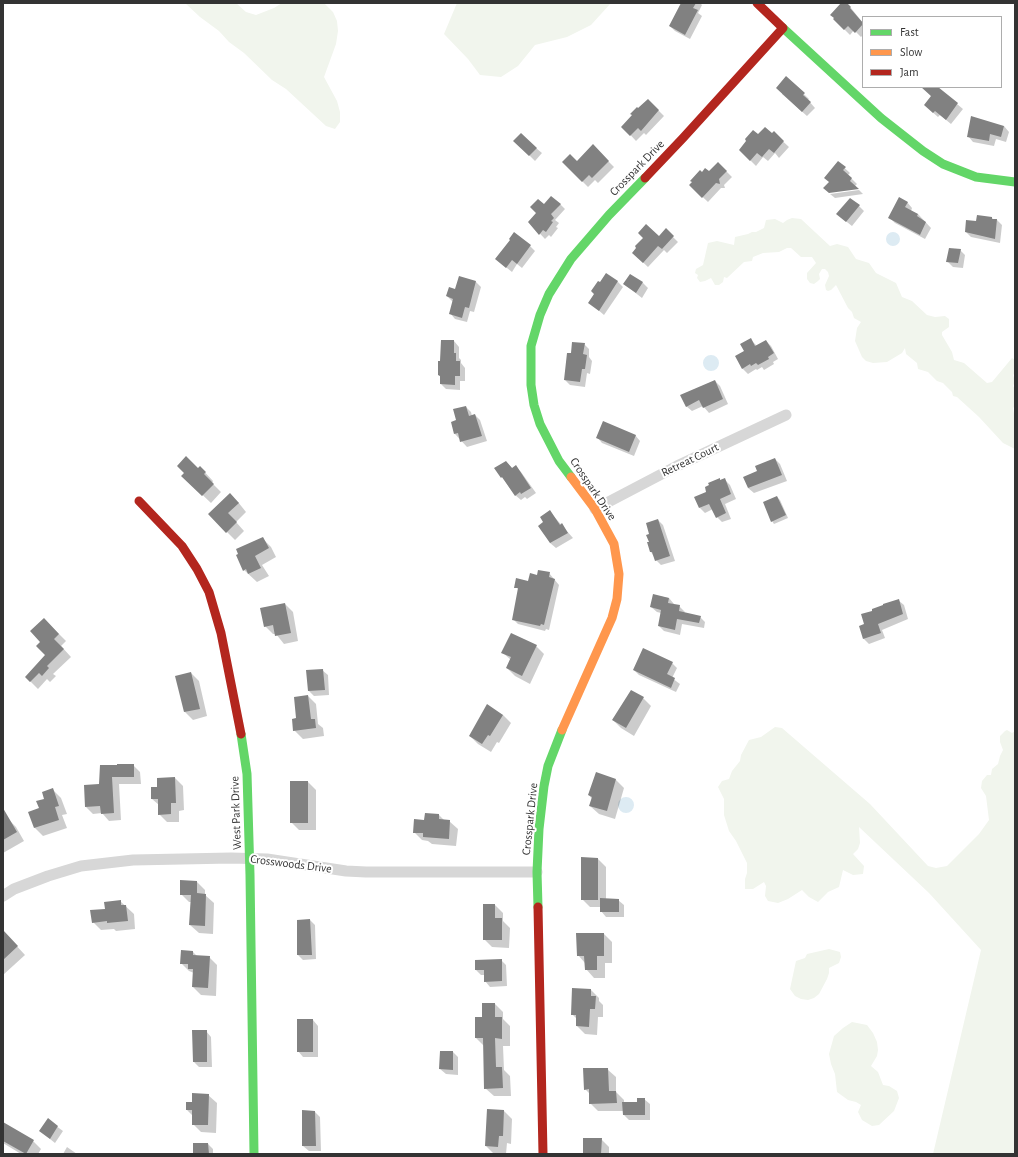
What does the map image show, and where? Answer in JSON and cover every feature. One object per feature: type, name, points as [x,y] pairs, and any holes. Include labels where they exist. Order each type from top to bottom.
[{"type":"street","points":[[757,3],[907,140],[943,164],[976,177],[1015,182]]},
{"type":"street","name":"Crosspark Drive","points":[[543,1154],[537,872],[539,829],[544,786],[548,766],[555,746],[612,618],[618,598],[619,574],[614,544],[595,509],[559,461],[540,424],[534,405],[531,385],[531,346],[540,315],[551,289],[571,259],[588,238],[731,86],[783,28]]},
{"type":"street","name":"Retreat Court","points":[[595,509],[677,466],[786,415]]},
{"type":"street","name":"West Park Drive","points":[[138,501],[182,546],[197,569],[209,592],[221,632],[244,749],[247,774],[254,1154]]},
{"type":"street","name":"Crosswoods Drive","points":[[3,896],[14,889],[48,876],[81,866],[133,860],[249,858],[267,859],[346,871],[366,872],[537,872]]},
{"type":"shaded area","points":[[185,3],[236,3],[246,12],[256,15],[282,3],[324,3],[333,12],[337,21],[338,31],[336,44],[324,77],[337,101],[340,112],[340,122],[335,129],[326,126],[286,89],[272,80],[244,53],[229,42],[219,31],[200,17]]},
{"type":"shaded area","points":[[457,3],[611,3],[591,25],[567,37],[535,45],[518,66],[501,77],[480,75],[468,59],[444,34]]},
{"type":"shaded area","points":[[792,218],[801,219],[830,246],[837,244],[848,247],[856,259],[869,263],[876,273],[896,283],[902,297],[912,301],[927,315],[935,317],[945,316],[949,319],[949,327],[942,332],[942,335],[952,352],[954,360],[964,363],[987,383],[992,382],[1012,358],[1015,360],[1015,373],[1013,375],[1015,381],[1013,386],[1015,389],[1015,406],[1013,408],[1015,415],[1015,449],[1003,443],[979,417],[957,397],[953,396],[952,392],[943,383],[937,381],[928,372],[918,369],[917,363],[906,354],[905,348],[902,353],[887,362],[873,363],[866,361],[862,357],[855,341],[857,328],[861,322],[854,318],[836,285],[831,290],[826,290],[825,285],[829,276],[828,272],[825,269],[822,269],[819,274],[820,279],[814,284],[810,283],[807,279],[807,273],[816,263],[812,257],[801,257],[791,248],[787,248],[779,252],[763,253],[753,257],[752,261],[744,262],[727,278],[724,277],[723,282],[719,285],[715,285],[711,278],[700,282],[697,278],[698,275],[695,273],[696,269],[703,265],[708,243],[717,241],[734,245],[735,237],[756,232],[764,228],[766,220],[775,219],[783,223]]},
{"type":"shaded area","points":[[890,232],[896,232],[900,236],[900,242],[896,246],[890,246],[886,242],[886,236]]},
{"type":"shaded area","points":[[711,355],[718,360],[719,363],[714,370],[711,371],[704,366],[703,363],[708,356]]},
{"type":"shaded area","points":[[775,727],[782,728],[870,804],[928,866],[936,868],[947,866],[979,834],[989,820],[986,796],[981,788],[982,781],[987,775],[991,775],[992,769],[998,764],[1003,750],[1000,742],[1000,736],[1007,730],[1012,733],[1015,731],[1015,1154],[933,1154],[981,950],[929,893],[859,827],[860,843],[858,849],[853,854],[864,866],[863,874],[853,875],[843,870],[839,887],[828,892],[818,902],[809,897],[802,890],[788,899],[778,903],[768,901],[765,896],[766,886],[764,882],[753,889],[745,889],[747,863],[729,831],[724,815],[724,799],[718,787],[722,781],[729,779],[732,771],[740,761],[741,755],[749,740],[761,737]]},
{"type":"shaded area","points":[[626,797],[633,802],[634,805],[629,812],[626,813],[619,808],[618,805],[623,798]]},
{"type":"shaded area","points":[[829,949],[840,952],[841,957],[839,963],[829,968],[827,979],[819,994],[808,1000],[795,996],[790,989],[796,961],[805,958],[807,954]]},
{"type":"shaded area","points":[[852,1022],[867,1025],[873,1033],[877,1042],[878,1050],[877,1056],[871,1066],[878,1072],[883,1085],[889,1086],[897,1091],[899,1098],[894,1111],[879,1125],[872,1126],[862,1120],[858,1112],[861,1105],[848,1100],[837,1092],[835,1074],[829,1054],[834,1036]]},
{"type":"building","points":[[681,3],[696,3],[693,8],[698,10],[685,35],[669,26]]},
{"type":"building","points":[[841,3],[847,3],[862,22],[862,25],[855,33],[848,26],[844,30],[830,15]]},
{"type":"building","points":[[786,76],[805,93],[803,95],[811,102],[802,112],[776,88]]},
{"type":"building","points":[[922,88],[939,88],[958,103],[946,120],[935,111],[933,113],[924,105],[931,96]]},
{"type":"building","points":[[648,99],[659,110],[641,131],[638,128],[630,136],[621,127],[632,115],[630,114]]},
{"type":"building","points":[[971,116],[1004,126],[1001,137],[990,134],[989,141],[967,137]]},
{"type":"building","points":[[765,127],[772,133],[774,131],[784,141],[774,153],[769,149],[762,157],[757,153],[750,161],[739,150],[746,141],[745,139],[753,130],[758,134]]},
{"type":"building","points":[[521,133],[537,148],[529,156],[513,141]]},
{"type":"building","points":[[593,144],[609,161],[592,178],[589,175],[582,182],[562,162],[570,154],[577,161]]},
{"type":"building","points":[[838,161],[846,167],[843,170],[852,178],[850,181],[859,189],[829,193],[823,188],[829,182],[824,178]]},
{"type":"building","points":[[718,162],[727,171],[719,179],[720,184],[716,183],[702,198],[689,185],[692,182],[690,181],[700,170],[702,172],[705,168],[709,171]]},
{"type":"building","points":[[551,196],[561,204],[551,214],[554,218],[551,221],[553,222],[546,232],[543,230],[539,235],[528,222],[536,213],[530,207],[538,199],[544,204]]},
{"type":"building","points":[[899,197],[908,202],[905,207],[918,214],[917,216],[926,222],[920,235],[888,218]]},
{"type":"building","points":[[850,198],[860,205],[846,222],[836,214]]},
{"type":"building","points":[[977,215],[997,219],[995,239],[965,232],[966,220],[976,221]]},
{"type":"building","points":[[646,224],[659,236],[666,228],[674,236],[662,249],[658,246],[643,263],[632,253],[636,248],[635,246],[643,238],[638,233]]},
{"type":"building","points":[[514,232],[531,245],[517,264],[512,260],[506,268],[495,259],[510,240],[509,239]]},
{"type":"building","points":[[949,248],[961,249],[958,263],[946,262]]},
{"type":"building","points":[[606,273],[618,281],[599,311],[588,303],[594,294],[591,291]]},
{"type":"building","points":[[630,274],[643,282],[636,293],[623,284]]},
{"type":"building","points":[[459,276],[476,281],[469,308],[465,307],[462,318],[449,314],[453,299],[446,296],[449,287],[455,289]]},
{"type":"building","points":[[751,338],[755,346],[766,340],[774,353],[768,357],[769,359],[758,365],[756,363],[751,366],[750,364],[742,369],[735,356],[744,351],[740,344]]},
{"type":"building","points":[[441,340],[454,340],[454,353],[456,353],[456,361],[460,361],[460,376],[455,376],[455,385],[440,384],[440,376],[438,375],[438,361],[440,361]]},
{"type":"building","points":[[572,342],[585,343],[583,354],[587,355],[585,369],[582,369],[580,382],[564,380],[567,353],[571,353]]},
{"type":"building","points":[[715,380],[723,399],[703,408],[699,400],[686,407],[680,395]]},
{"type":"building","points":[[466,406],[469,416],[475,414],[482,436],[460,442],[458,433],[454,434],[451,422],[456,420],[453,409]]},
{"type":"building","points":[[603,421],[636,435],[629,452],[596,438]]},
{"type":"building","points":[[186,456],[198,468],[200,466],[206,472],[204,474],[214,484],[202,496],[181,476],[184,473],[177,466]]},
{"type":"building","points":[[775,458],[782,475],[748,488],[743,477],[757,471],[755,466]]},
{"type":"building","points":[[506,461],[512,468],[516,465],[531,488],[521,494],[520,492],[515,496],[494,468]]},
{"type":"building","points":[[720,478],[720,480],[725,478],[731,494],[720,499],[726,513],[716,518],[709,504],[699,508],[694,497],[706,492],[705,487],[709,485],[708,483]]},
{"type":"building","points":[[230,493],[239,503],[228,513],[237,522],[226,533],[208,514]]},
{"type":"building","points":[[777,496],[786,515],[771,522],[763,502]]},
{"type":"building","points":[[550,510],[560,525],[562,523],[568,533],[550,543],[538,526],[543,522],[540,517]]},
{"type":"building","points":[[658,519],[670,556],[655,561],[647,542],[649,542],[646,535],[649,534],[646,523]]},
{"type":"building","points":[[263,537],[269,548],[255,556],[261,568],[248,574],[246,569],[243,571],[236,555],[238,554],[236,549]]},
{"type":"building","points":[[538,570],[550,572],[549,577],[555,579],[544,625],[541,624],[540,626],[512,620],[518,588],[514,588],[516,578],[528,581],[530,573],[537,575]]},
{"type":"building","points":[[653,594],[669,598],[668,603],[680,605],[679,611],[701,616],[699,623],[677,619],[675,630],[658,626],[661,610],[650,607]]},
{"type":"building","points":[[899,599],[903,614],[878,624],[881,633],[863,639],[859,626],[864,624],[861,614],[872,611],[872,609],[883,604]]},
{"type":"building","points":[[285,603],[291,633],[275,636],[273,625],[264,627],[260,608]]},
{"type":"building","points":[[44,618],[59,634],[54,639],[64,649],[47,666],[49,668],[42,676],[39,673],[30,682],[25,677],[45,655],[36,646],[40,642],[30,631]]},
{"type":"building","points":[[511,633],[537,645],[522,676],[506,668],[511,657],[501,653]]},
{"type":"building","points":[[643,648],[673,662],[667,674],[675,678],[671,688],[633,670]]},
{"type":"building","points":[[323,669],[325,690],[308,691],[306,670]]},
{"type":"building","points":[[191,672],[200,709],[184,712],[175,676]]},
{"type":"building","points":[[631,690],[644,697],[626,728],[612,720]]},
{"type":"building","points":[[308,695],[311,719],[315,719],[316,728],[293,731],[292,719],[296,718],[294,697]]},
{"type":"building","points":[[487,704],[503,715],[490,736],[488,735],[482,744],[469,736]]},
{"type":"building","points":[[134,764],[134,777],[112,777],[114,813],[101,814],[100,806],[85,807],[84,785],[99,784],[100,765]]},
{"type":"building","points":[[596,772],[616,779],[607,811],[589,806],[592,797],[588,795]]},
{"type":"building","points":[[175,777],[176,803],[171,803],[171,814],[158,815],[158,799],[151,799],[151,787],[157,787],[157,778]]},
{"type":"building","points":[[290,781],[308,781],[308,823],[290,823]]},
{"type":"building","points":[[53,788],[59,806],[55,807],[59,820],[34,828],[28,812],[39,808],[36,801],[44,799],[42,792]]},
{"type":"building","points":[[3,808],[17,832],[3,840]]},
{"type":"building","points":[[425,813],[439,814],[439,819],[450,820],[449,839],[423,837],[423,833],[413,833],[414,819],[424,820]]},
{"type":"building","points":[[581,857],[598,858],[598,900],[581,900]]},
{"type":"building","points":[[180,880],[197,881],[197,893],[206,894],[205,926],[189,925],[191,895],[180,895]]},
{"type":"building","points":[[600,898],[619,899],[619,912],[600,912]]},
{"type":"building","points":[[121,900],[121,905],[126,905],[128,921],[92,923],[90,910],[105,909],[104,902]]},
{"type":"building","points":[[483,904],[495,904],[495,918],[502,918],[502,940],[483,940]]},
{"type":"building","points":[[310,919],[312,955],[297,955],[297,920]]},
{"type":"building","points":[[3,930],[18,946],[3,960]]},
{"type":"building","points":[[576,933],[604,933],[604,956],[597,956],[597,970],[585,970],[584,956],[577,956]]},
{"type":"building","points":[[181,950],[193,951],[193,955],[210,956],[208,988],[192,987],[193,969],[188,969],[188,964],[180,964]]},
{"type":"building","points":[[502,959],[502,981],[484,982],[484,970],[475,970],[475,960]]},
{"type":"building","points":[[572,988],[591,989],[591,996],[596,996],[595,1009],[590,1009],[589,1027],[576,1026],[576,1015],[571,1015]]},
{"type":"building","points":[[482,1003],[495,1003],[495,1017],[502,1017],[502,1039],[495,1038],[496,1067],[502,1067],[503,1088],[484,1089],[483,1038],[475,1038],[475,1017],[482,1017]]},
{"type":"building","points":[[297,1019],[313,1019],[313,1052],[297,1052]]},
{"type":"building","points":[[192,1030],[207,1030],[207,1062],[193,1062]]},
{"type":"building","points":[[440,1051],[453,1051],[453,1070],[439,1069]]},
{"type":"building","points":[[583,1068],[608,1068],[609,1091],[616,1091],[617,1103],[589,1104],[589,1089],[584,1090]]},
{"type":"building","points":[[192,1093],[209,1094],[208,1125],[192,1125],[192,1110],[186,1110],[186,1102],[192,1102]]},
{"type":"building","points":[[637,1098],[645,1098],[645,1115],[623,1115],[622,1102],[637,1102]]},
{"type":"building","points":[[487,1109],[504,1110],[503,1136],[499,1136],[498,1147],[485,1146]]},
{"type":"building","points":[[302,1110],[315,1111],[316,1146],[302,1146]]},
{"type":"building","points":[[48,1118],[58,1126],[50,1139],[39,1131]]},
{"type":"building","points":[[3,1122],[34,1140],[26,1154],[3,1141]]},
{"type":"building","points":[[583,1138],[602,1138],[601,1154],[583,1154]]},
{"type":"building","points":[[193,1143],[208,1143],[209,1154],[193,1154]]},
{"type":"traffic: fast","points":[[783,28],[881,118],[923,151],[943,164],[976,177],[1015,182]]},
{"type":"traffic: fast","points":[[571,477],[559,461],[540,424],[534,405],[531,385],[531,346],[540,315],[549,294],[571,259],[609,215],[645,178]]},
{"type":"traffic: fast","points":[[538,907],[537,872],[539,829],[544,786],[548,766],[562,730]]},
{"type":"traffic: fast","points":[[241,734],[247,774],[254,1154]]},
{"type":"traffic: slow","points":[[562,730],[612,618],[617,599],[619,574],[614,544],[595,509],[571,477]]},
{"type":"traffic: jam","points":[[645,178],[783,28],[757,3]]},
{"type":"traffic: jam","points":[[139,501],[182,546],[197,569],[209,592],[221,633],[241,734]]},
{"type":"traffic: jam","points":[[538,907],[543,1154]]}]
